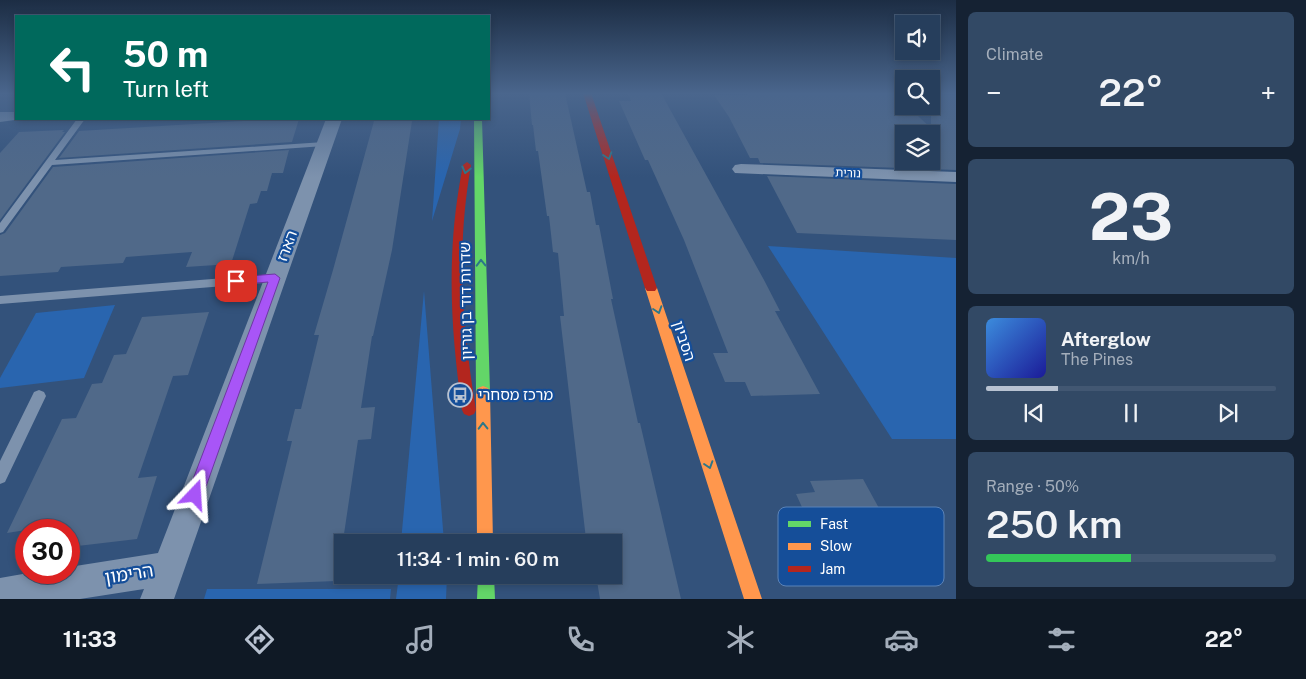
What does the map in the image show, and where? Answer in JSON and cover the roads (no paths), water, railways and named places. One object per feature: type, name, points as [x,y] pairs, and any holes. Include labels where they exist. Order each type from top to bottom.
[{"type":"street","name":"הארז","points":[[157,599],[333,121]]},
{"type":"street","name":"שדרות דוד בן גוריון","points":[[478,121],[464,175],[455,252],[459,348],[484,510]]},
{"type":"street","name":"שדרות דוד בן גוריון","points":[[478,121],[485,534]]},
{"type":"street","name":"הסביון","points":[[596,121],[753,599]]},
{"type":"street","name":"נורית","points":[[741,169],[956,178]]},
{"type":"street","name":"הרימון","points":[[0,595],[168,568]]},
{"type":"street","points":[[486,584],[486,599]]},
{"type":"lane","points":[[0,230],[80,121]]},
{"type":"lane","points":[[49,163],[324,144]]},
{"type":"lane","points":[[0,300],[275,278]]},
{"type":"lane","points":[[0,477],[39,396]]},
{"type":"place","name":"מרכז מסחרי","points":[[460,395]]}]
